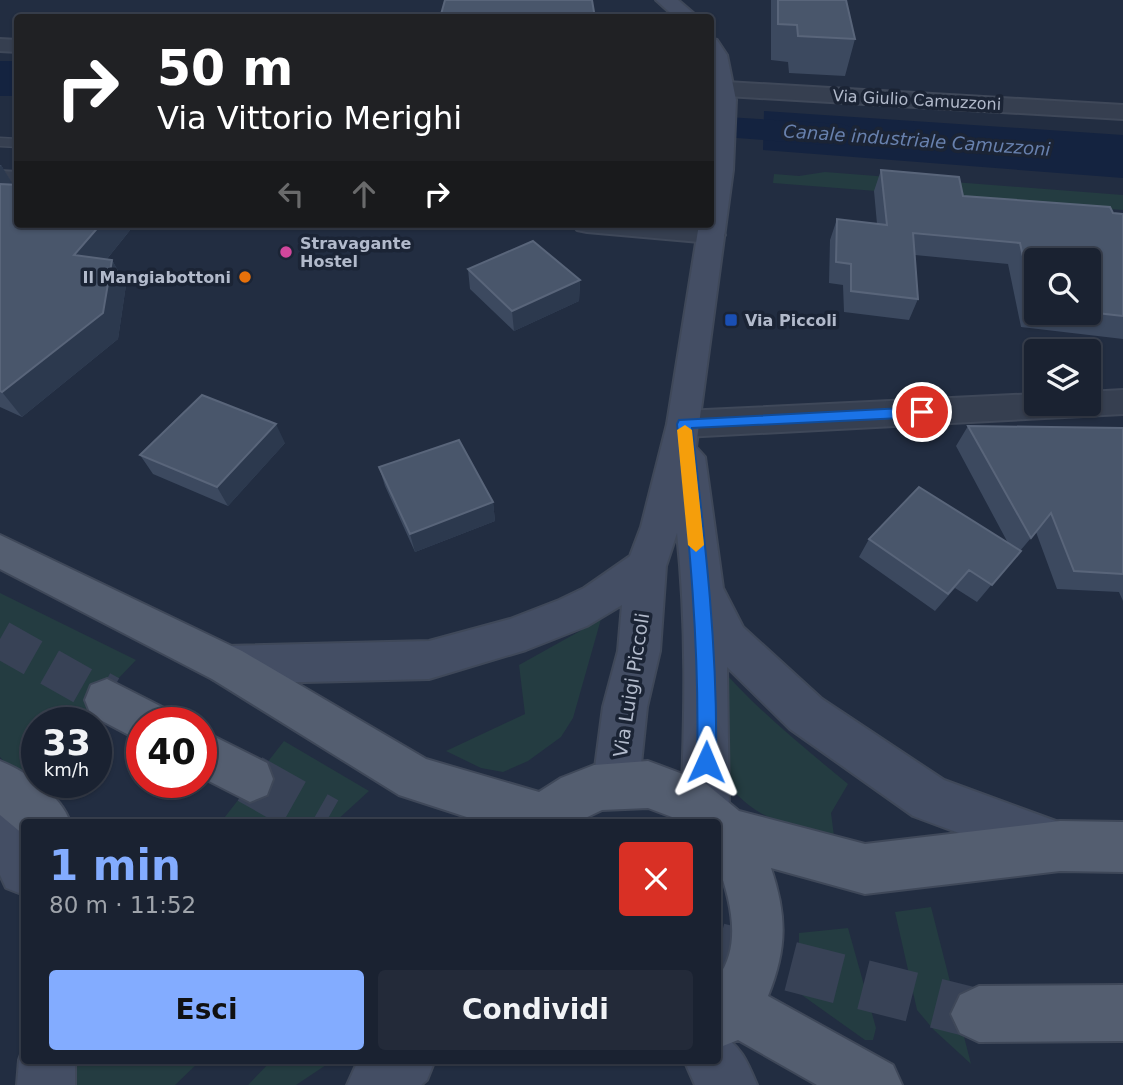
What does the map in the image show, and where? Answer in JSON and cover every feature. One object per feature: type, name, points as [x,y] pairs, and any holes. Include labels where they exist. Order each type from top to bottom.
[{"type":"main road","points":[[0,551],[227,665],[416,779],[542,819]]},
{"type":"main road","points":[[107,700],[126,711]]},
{"type":"main road","points":[[217,761],[250,779]]},
{"type":"main road","points":[[546,819],[579,795],[617,783],[647,784],[677,793],[713,819]]},
{"type":"main road","points":[[0,785],[42,819]]},
{"type":"main road","points":[[721,823],[865,869],[1060,846],[1123,847]]},
{"type":"main road","points":[[721,828],[745,862],[757,898],[759,936],[750,974],[725,1014],[873,1085]]},
{"type":"main road","points":[[979,1014],[1123,1013]]},
{"type":"street","points":[[666,0],[684,14]]},
{"type":"street","name":"Via Luigi Piccoli","points":[[714,51],[720,92],[714,206]]},
{"type":"street","name":"Via Giulio Camuzzoni","points":[[720,92],[1123,112]]},
{"type":"street","points":[[632,228],[711,235]]},
{"type":"street","name":"Via Luigi Piccoli","points":[[617,783],[625,707],[639,651],[646,566],[660,527],[684,424],[712,228]]},
{"type":"street","points":[[1101,403],[1123,402]]},
{"type":"street","points":[[684,424],[1024,407]]},
{"type":"street","name":"Via Luigi Piccoli","points":[[684,424],[702,589],[716,819]]},
{"type":"street","points":[[227,665],[429,660],[511,637],[573,613],[598,600],[646,566]]},
{"type":"street","points":[[702,589],[728,640],[806,714],[930,799],[1060,846]]},
{"type":"street","points":[[0,825],[21,864]]},
{"type":"street","points":[[46,1085],[47,1064]]},
{"type":"street","points":[[376,1085],[402,1064]]},
{"type":"street","points":[[715,1064],[728,1085]]},
{"type":"green space","points":[[825,172],[1123,195],[1123,210],[773,183],[774,174],[799,176]]},
{"type":"green space","points":[[0,593],[136,660],[91,707],[21,707],[21,779],[0,757]]},
{"type":"green space","points":[[596,618],[601,619],[573,718],[561,737],[528,761],[503,772],[481,768],[446,751],[525,714],[519,665],[580,631]]},
{"type":"green space","points":[[717,664],[763,712],[848,784],[831,813],[834,836],[776,821],[752,807],[728,785]]},
{"type":"green space","points":[[284,741],[369,791],[338,819],[223,819]]},
{"type":"green space","points":[[931,907],[971,1064],[934,1030],[917,1010],[895,912]]},
{"type":"green space","points":[[848,928],[876,1028],[873,1040],[865,1040],[799,993],[799,933]]},
{"type":"green space","points":[[67,1064],[197,1064],[175,1085],[65,1085]]},
{"type":"green space","points":[[268,1064],[328,1064],[296,1085],[248,1085]]},
{"type":"water","points":[[0,61],[14,61],[14,96],[0,96]]},
{"type":"water","points":[[764,111],[1123,135],[1123,178],[763,150]]},
{"type":"building","points":[[445,0],[592,0],[594,14],[441,14]]},
{"type":"building","points":[[778,0],[846,0],[855,39],[798,36],[797,25],[778,24]]},
{"type":"building","points":[[881,170],[959,177],[963,196],[1110,207],[1113,213],[1123,214],[1123,316],[1101,313],[1101,248],[1024,248],[1024,261],[1020,243],[913,233],[918,299],[851,291],[851,264],[836,262],[837,219],[887,225]]},
{"type":"building","points":[[0,184],[14,185],[14,228],[98,228],[74,255],[112,260],[103,313],[0,391]]},
{"type":"building","points":[[533,241],[580,280],[512,311],[468,269]]},
{"type":"building","points":[[202,395],[276,424],[217,487],[140,455]]},
{"type":"building","points":[[968,426],[1123,428],[1123,574],[1074,571],[1051,513],[1031,538]]},
{"type":"building","points":[[459,440],[493,502],[410,534],[379,467]]},
{"type":"building","points":[[919,487],[1021,551],[992,585],[969,570],[948,594],[869,539]]},
{"type":"waterway","name":"Canale industriale Camuzzoni","points":[[714,126],[842,135]]},
{"type":"tunnel","points":[[0,639],[101,696]]},
{"type":"tunnel","points":[[98,695],[107,700]]},
{"type":"tunnel","points":[[250,779],[321,819]]},
{"type":"tunnel","points":[[721,949],[979,1014]]},
{"type":"slow traffic","points":[[685,430],[696,545]]},
{"type":"place","name":"Stravagante Hostel","points":[[286,252]]},
{"type":"place","name":"Il Mangiabottoni","points":[[245,277]]},
{"type":"place","name":"Via Piccoli","points":[[731,320]]},
{"type":"route","points":[[706,762],[708,715],[702,589],[684,424],[922,412]]}]
